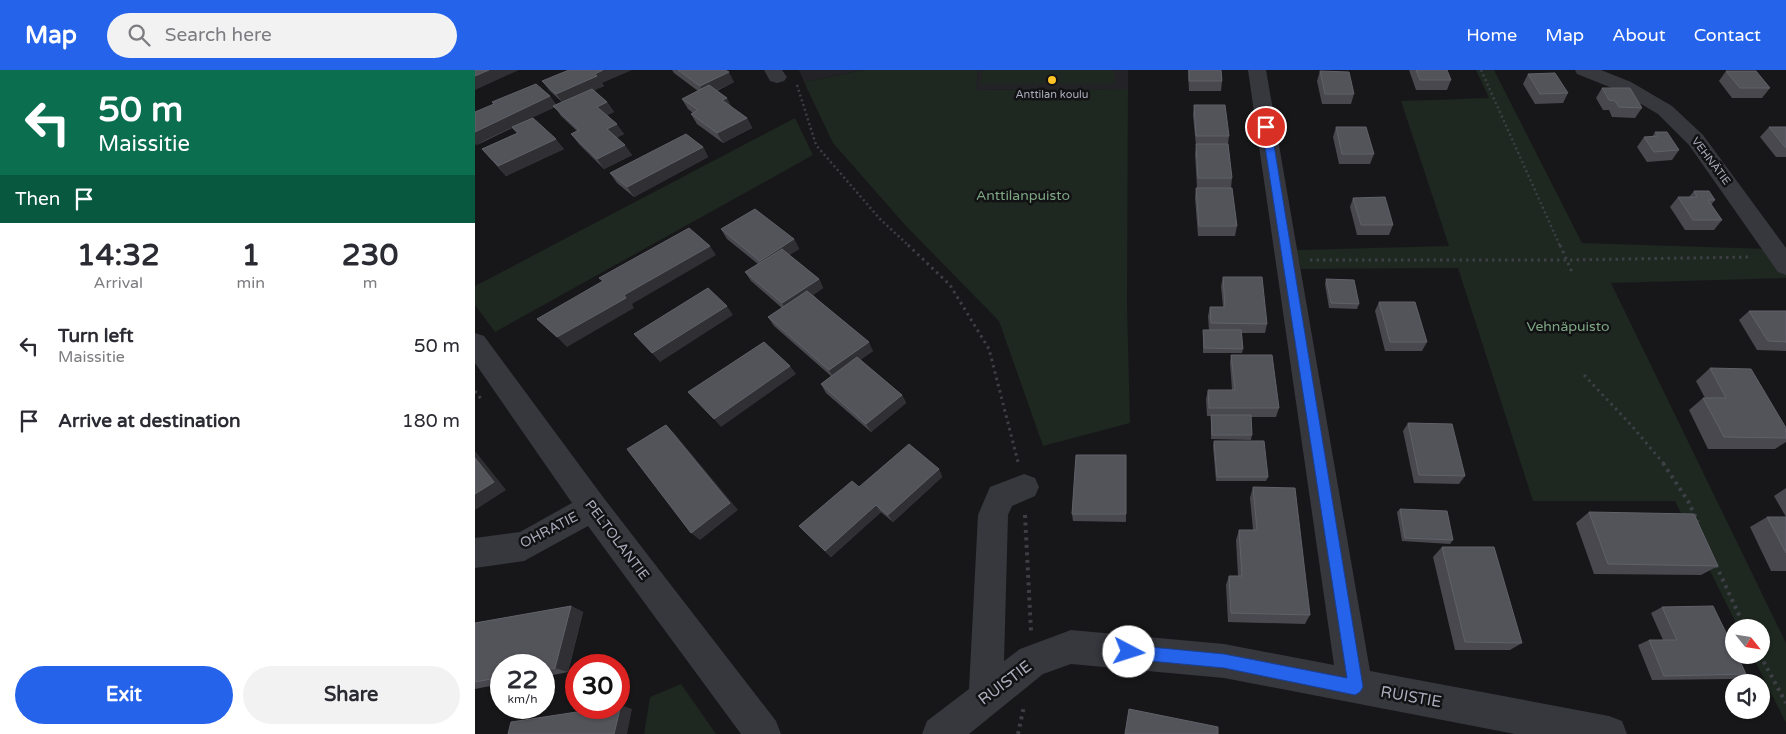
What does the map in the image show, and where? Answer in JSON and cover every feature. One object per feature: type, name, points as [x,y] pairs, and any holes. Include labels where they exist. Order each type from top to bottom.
[{"type":"street","points":[[1257,70],[1355,687]]},
{"type":"street","name":"VEHNÄTIE","points":[[1584,70],[1624,86],[1665,110],[1696,140],[1783,261]]},
{"type":"street","name":"PELTOLANTIE","points":[[475,343],[592,507],[763,734]]},
{"type":"street","points":[[986,697],[993,515],[1001,498],[1024,487]]},
{"type":"street","name":"OHRATIE","points":[[475,553],[523,546],[568,523],[592,507]]},
{"type":"street","name":"RUISTIE","points":[[940,734],[1032,661],[1071,647],[1224,661],[1609,734]]},
{"type":"path","points":[[1481,70],[1573,272]]},
{"type":"path","points":[[782,76],[816,146],[880,219],[950,286],[989,349],[1024,487],[1032,661],[1018,734]]},
{"type":"path","points":[[1287,260],[1783,261]]},
{"type":"path","points":[[1584,375],[1659,457],[1693,510],[1700,527]]},
{"type":"path","points":[[1715,562],[1741,619]]},
{"type":"path","points":[[1765,664],[1786,703]]},
{"type":"shaded area","points":[[799,70],[863,70],[804,82]]},
{"type":"shaded area","name":"Anttilan koulu","points":[[978,70],[1128,70],[1128,89],[975,90]]},
{"type":"green space","name":"Anttilanpuisto","points":[[863,70],[978,70],[976,90],[1128,89],[1127,305],[1130,423],[1043,446],[999,321],[906,226],[833,143],[804,82]]},
{"type":"green space","name":"Anttilan koulu","points":[[983,70],[1114,70],[1114,84],[980,84]]},
{"type":"green space","name":"Vehnäpuisto","points":[[1476,70],[1494,70],[1582,243],[1769,249],[1786,273],[1786,278],[1611,283],[1786,643],[1786,723],[1770,691],[1770,674],[1762,674],[1756,664],[1770,664],[1770,619],[1734,619],[1675,501],[1533,501],[1458,268],[1301,269],[1296,250],[1449,246],[1401,101],[1489,98]]},
{"type":"green space","points":[[795,118],[813,155],[495,332],[475,305],[475,286]]},
{"type":"green space","points":[[681,684],[716,734],[644,734],[650,697]]},
{"type":"building","points":[[475,70],[489,70],[475,76]]},
{"type":"building","points":[[569,70],[603,70],[595,74],[597,76],[556,94],[542,81]]},
{"type":"building","points":[[678,70],[725,70],[729,72],[700,86]]},
{"type":"building","points":[[1189,70],[1221,70],[1222,81],[1189,81]]},
{"type":"building","points":[[1416,70],[1447,70],[1451,80],[1420,80]]},
{"type":"building","points":[[1320,71],[1349,72],[1354,94],[1325,94]]},
{"type":"building","points":[[1726,71],[1756,71],[1770,88],[1740,88]]},
{"type":"building","points":[[1555,73],[1568,93],[1540,94],[1528,74]]},
{"type":"building","points":[[536,84],[550,96],[475,132],[475,112],[494,104],[492,102]]},
{"type":"building","points":[[709,85],[727,98],[722,100],[747,118],[717,133],[691,114],[698,110],[682,99]]},
{"type":"building","points":[[1602,88],[1630,88],[1642,108],[1619,107],[1615,101],[1609,100]]},
{"type":"building","points":[[592,89],[607,102],[597,107],[617,124],[607,129],[625,145],[597,159],[571,134],[579,130],[553,106]]},
{"type":"building","points":[[1194,105],[1225,105],[1229,136],[1196,136]]},
{"type":"building","points":[[533,118],[556,139],[498,166],[482,149],[518,133],[512,127]]},
{"type":"building","points":[[1336,127],[1366,127],[1374,154],[1342,154]]},
{"type":"building","points":[[1769,127],[1786,127],[1786,147],[1785,147]]},
{"type":"building","points":[[1655,132],[1667,132],[1679,150],[1654,152],[1644,137],[1658,136]]},
{"type":"building","points":[[686,134],[703,147],[627,187],[610,173]]},
{"type":"building","points":[[1196,144],[1228,144],[1232,178],[1198,178]]},
{"type":"building","points":[[1196,188],[1232,188],[1237,226],[1199,226]]},
{"type":"building","points":[[1694,191],[1709,191],[1715,200],[1708,200],[1722,220],[1693,220],[1678,197],[1697,197]]},
{"type":"building","points":[[1385,197],[1393,225],[1361,225],[1353,198]]},
{"type":"building","points":[[755,209],[794,239],[760,261],[721,229]]},
{"type":"building","points":[[689,228],[710,246],[624,295],[626,298],[557,337],[537,319],[603,281],[599,278]]},
{"type":"building","points":[[782,249],[819,279],[782,303],[745,272]]},
{"type":"building","points":[[1223,277],[1262,277],[1267,324],[1211,323],[1210,307],[1225,307]]},
{"type":"building","points":[[1326,279],[1354,280],[1359,304],[1331,303]]},
{"type":"building","points":[[708,288],[727,306],[652,353],[634,334]]},
{"type":"building","points":[[807,291],[869,342],[829,370],[768,317]]},
{"type":"building","points":[[1379,302],[1415,302],[1427,342],[1390,342]]},
{"type":"building","points":[[1749,311],[1786,311],[1786,342],[1768,341]]},
{"type":"building","points":[[1203,330],[1241,330],[1243,349],[1204,348]]},
{"type":"building","points":[[764,342],[790,366],[714,419],[688,392]]},
{"type":"building","points":[[1231,355],[1272,355],[1279,408],[1209,408],[1208,390],[1235,390]]},
{"type":"building","points":[[857,357],[902,395],[866,424],[821,384]]},
{"type":"building","points":[[1710,368],[1751,369],[1786,428],[1786,438],[1724,437],[1703,398],[1726,398]]},
{"type":"building","points":[[1211,415],[1251,415],[1252,435],[1212,435]]},
{"type":"building","points":[[1408,423],[1452,424],[1465,476],[1419,475]]},
{"type":"building","points":[[666,425],[730,503],[691,533],[627,449]]},
{"type":"building","points":[[1214,441],[1264,441],[1268,477],[1217,477]]},
{"type":"building","points":[[909,444],[939,469],[888,515],[876,505],[825,551],[799,526],[852,481],[859,487]]},
{"type":"building","points":[[1076,455],[1126,455],[1126,514],[1072,514]]},
{"type":"building","points":[[475,458],[494,482],[475,494]]},
{"type":"building","points":[[1253,487],[1295,488],[1310,615],[1231,613],[1229,576],[1242,576],[1239,530],[1257,530]]},
{"type":"building","points":[[1400,509],[1447,511],[1453,540],[1405,538]]},
{"type":"building","points":[[1589,512],[1694,514],[1718,566],[1608,564]]},
{"type":"building","points":[[1767,517],[1786,517],[1786,553]]},
{"type":"building","points":[[1442,547],[1494,547],[1522,643],[1465,642]]},
{"type":"building","points":[[571,606],[555,668],[555,654],[490,654],[490,679],[475,682],[475,623]]},
{"type":"building","points":[[1713,606],[1725,631],[1725,664],[1741,664],[1746,674],[1664,676],[1649,640],[1677,640],[1662,607]]},
{"type":"building","points":[[1129,709],[1218,727],[1218,734],[1125,734]]},
{"type":"building","points":[[565,714],[565,719],[618,719],[614,734],[508,734],[511,722],[531,719],[555,719],[555,715]]},
{"type":"place","name":"Anttilan koulu","points":[[1052,80]]},
{"type":"route","points":[[1129,652],[1224,661],[1355,687],[1266,127]]}]
